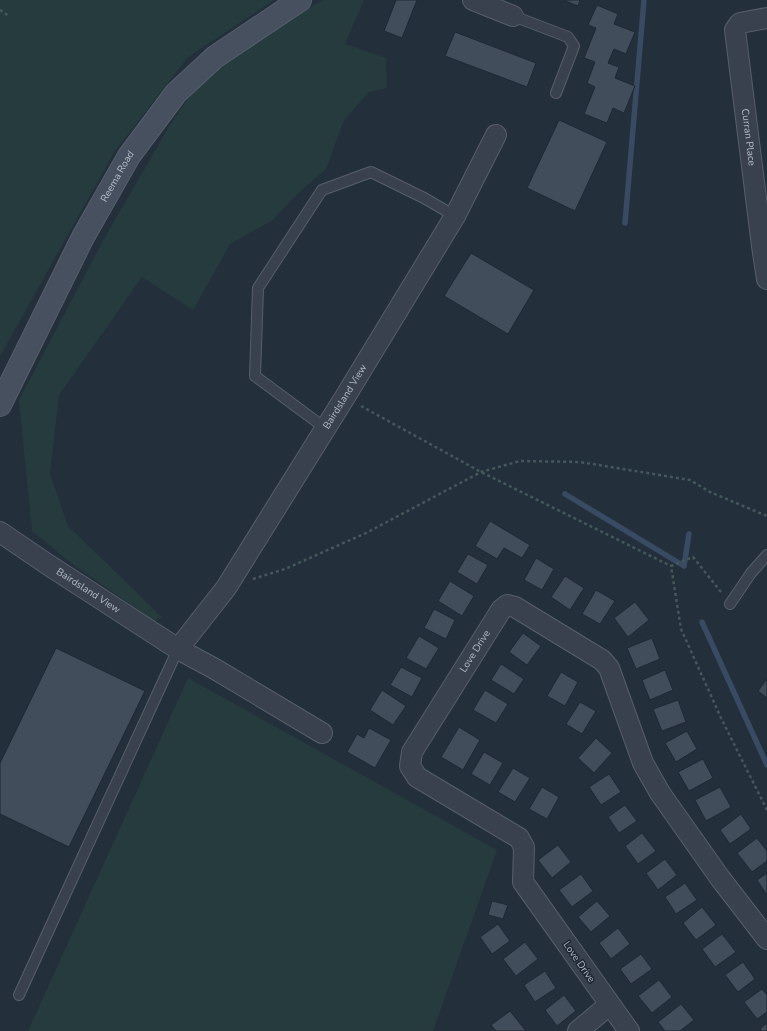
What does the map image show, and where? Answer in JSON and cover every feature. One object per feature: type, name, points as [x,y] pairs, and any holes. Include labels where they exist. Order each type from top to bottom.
[{"type":"street","name":"Reema Road","points":[[0,405],[83,237],[129,156],[176,93],[214,57],[300,0]]},
{"type":"street","points":[[473,0],[513,16]]},
{"type":"street","name":"Curran Place","points":[[767,18],[740,23],[735,30],[767,279]]},
{"type":"street","name":"Bairdsland View","points":[[178,649],[226,588],[345,397],[455,216],[496,135]]},
{"type":"street","name":"Bairdsland View","points":[[0,532],[178,649],[215,669],[322,733]]},
{"type":"street","name":"Love Drive","points":[[629,1031],[523,882],[524,847],[519,838],[417,778],[410,766],[412,752],[501,610],[507,605],[516,607],[602,660],[609,668],[643,764],[660,793],[720,878],[767,939]]},
{"type":"street","points":[[578,1031],[610,1005]]},
{"type":"lane","points":[[513,16],[568,37],[574,46],[556,93]]},
{"type":"lane","points":[[325,428],[255,376],[258,288],[322,190],[372,172],[424,198],[455,216]]},
{"type":"lane","points":[[730,604],[751,573],[767,555]]},
{"type":"lane","points":[[19,995],[178,649]]},
{"type":"path","points":[[0,10],[9,16]]},
{"type":"path","points":[[345,397],[481,472],[672,566]]},
{"type":"path","points":[[226,588],[286,569],[366,533],[481,472],[520,461],[580,462],[690,480],[710,492],[767,516]]},
{"type":"path","points":[[672,566],[693,556],[730,604]]},
{"type":"path","points":[[672,566],[681,629],[722,720],[767,810]]},
{"type":"green space","points":[[0,0],[274,0],[188,57],[115,151],[0,356]]},
{"type":"green space","points":[[324,0],[364,0],[345,44],[386,58],[387,88],[369,92],[344,120],[326,169],[293,198],[273,220],[230,244],[193,310],[142,277],[59,395],[50,474],[68,526],[162,617],[154,621],[70,562],[32,531],[19,400],[105,237],[170,125],[201,80],[289,17]]},
{"type":"green space","points":[[188,678],[497,850],[433,1031],[28,1031]]},
{"type":"building","points":[[396,0],[417,0],[402,38],[384,31]]},
{"type":"building","points":[[563,0],[580,0],[578,6]]},
{"type":"building","points":[[597,5],[618,14],[614,24],[635,32],[626,54],[614,49],[608,63],[619,67],[615,78],[635,86],[624,113],[613,108],[607,123],[584,114],[595,87],[587,83],[595,62],[584,58],[596,28],[588,25]]},
{"type":"building","points":[[455,32],[536,63],[527,87],[445,56]]},
{"type":"building","points":[[559,120],[607,142],[575,211],[527,188]]},
{"type":"building","points":[[471,253],[534,290],[508,334],[444,296]]},
{"type":"building","points":[[490,521],[530,545],[522,558],[504,548],[497,559],[475,546]]},
{"type":"building","points":[[468,554],[488,565],[477,584],[457,572]]},
{"type":"building","points":[[536,558],[554,569],[542,590],[524,580]]},
{"type":"building","points":[[565,576],[584,588],[570,610],[551,597]]},
{"type":"building","points":[[450,581],[474,596],[462,616],[438,601]]},
{"type":"building","points":[[596,590],[615,601],[600,624],[582,614]]},
{"type":"building","points":[[635,602],[649,620],[628,637],[614,618]]},
{"type":"building","points":[[434,609],[455,620],[446,639],[424,628]]},
{"type":"building","points":[[523,633],[541,646],[527,665],[509,652]]},
{"type":"building","points":[[419,636],[439,648],[426,669],[406,658]]},
{"type":"building","points":[[652,638],[660,659],[636,669],[627,648]]},
{"type":"building","points":[[56,648],[145,691],[69,847],[0,814],[0,763]]},
{"type":"building","points":[[501,664],[524,679],[514,694],[491,680]]},
{"type":"building","points":[[401,667],[422,678],[412,697],[390,685]]},
{"type":"building","points":[[665,670],[673,690],[650,700],[642,680]]},
{"type":"building","points":[[561,672],[578,682],[565,706],[547,696]]},
{"type":"building","points":[[767,679],[767,698],[758,691]]},
{"type":"building","points":[[382,690],[406,706],[393,725],[370,710]]},
{"type":"building","points":[[485,690],[508,704],[496,723],[473,710]]},
{"type":"building","points":[[678,700],[686,722],[662,731],[653,709]]},
{"type":"building","points":[[580,702],[596,711],[582,734],[566,724]]},
{"type":"building","points":[[459,727],[480,740],[463,770],[441,757]]},
{"type":"building","points":[[369,728],[391,740],[375,768],[347,752],[357,734],[364,738]]},
{"type":"building","points":[[687,731],[697,749],[676,762],[665,743]]},
{"type":"building","points":[[596,738],[612,753],[594,773],[578,758]]},
{"type":"building","points":[[484,752],[503,763],[490,785],[471,774]]},
{"type":"building","points":[[703,759],[713,778],[689,791],[678,772]]},
{"type":"building","points":[[513,768],[530,778],[515,802],[498,792]]},
{"type":"building","points":[[609,774],[621,792],[601,805],[589,787]]},
{"type":"building","points":[[542,787],[559,797],[547,819],[529,809]]},
{"type":"building","points":[[720,787],[731,807],[706,821],[695,800]]},
{"type":"building","points":[[625,805],[637,821],[619,833],[608,817]]},
{"type":"building","points":[[741,814],[751,829],[730,844],[720,830]]},
{"type":"building","points":[[642,833],[656,851],[638,864],[625,846]]},
{"type":"building","points":[[757,838],[767,851],[767,861],[752,872],[737,853]]},
{"type":"building","points":[[558,845],[571,862],[552,878],[538,860]]},
{"type":"building","points":[[665,859],[677,875],[658,890],[646,873]]},
{"type":"building","points":[[767,873],[767,895],[757,880]]},
{"type":"building","points":[[581,874],[593,891],[572,907],[559,890]]},
{"type":"building","points":[[685,883],[697,900],[676,914],[665,897]]},
{"type":"building","points":[[492,901],[508,905],[503,919],[488,915]]},
{"type":"building","points":[[597,901],[610,916],[591,932],[578,917]]},
{"type":"building","points":[[702,907],[716,925],[696,940],[683,923]]},
{"type":"building","points":[[498,924],[510,941],[492,954],[480,937]]},
{"type":"building","points":[[618,928],[630,944],[611,959],[599,943]]},
{"type":"building","points":[[722,934],[736,952],[715,967],[702,949]]},
{"type":"building","points":[[525,942],[538,959],[516,976],[503,959]]},
{"type":"building","points":[[641,954],[652,969],[631,984],[620,969]]},
{"type":"building","points":[[743,962],[755,979],[738,992],[725,975]]},
{"type":"building","points":[[545,971],[556,988],[535,1002],[524,985]]},
{"type":"building","points":[[659,980],[672,997],[652,1013],[638,996]]},
{"type":"building","points":[[762,989],[767,995],[767,1012],[757,1019],[744,1002]]},
{"type":"building","points":[[564,995],[576,1011],[557,1026],[545,1010]]},
{"type":"building","points":[[681,1004],[694,1020],[680,1031],[665,1031],[658,1022]]},
{"type":"building","points":[[510,1011],[526,1031],[496,1031],[491,1025]]},
{"type":"building","points":[[767,1023],[767,1031],[762,1031],[760,1029]]},
{"type":"waterway","points":[[625,223],[644,0]]},
{"type":"waterway","points":[[565,494],[684,566],[689,534]]},
{"type":"waterway","points":[[702,622],[767,765]]}]
